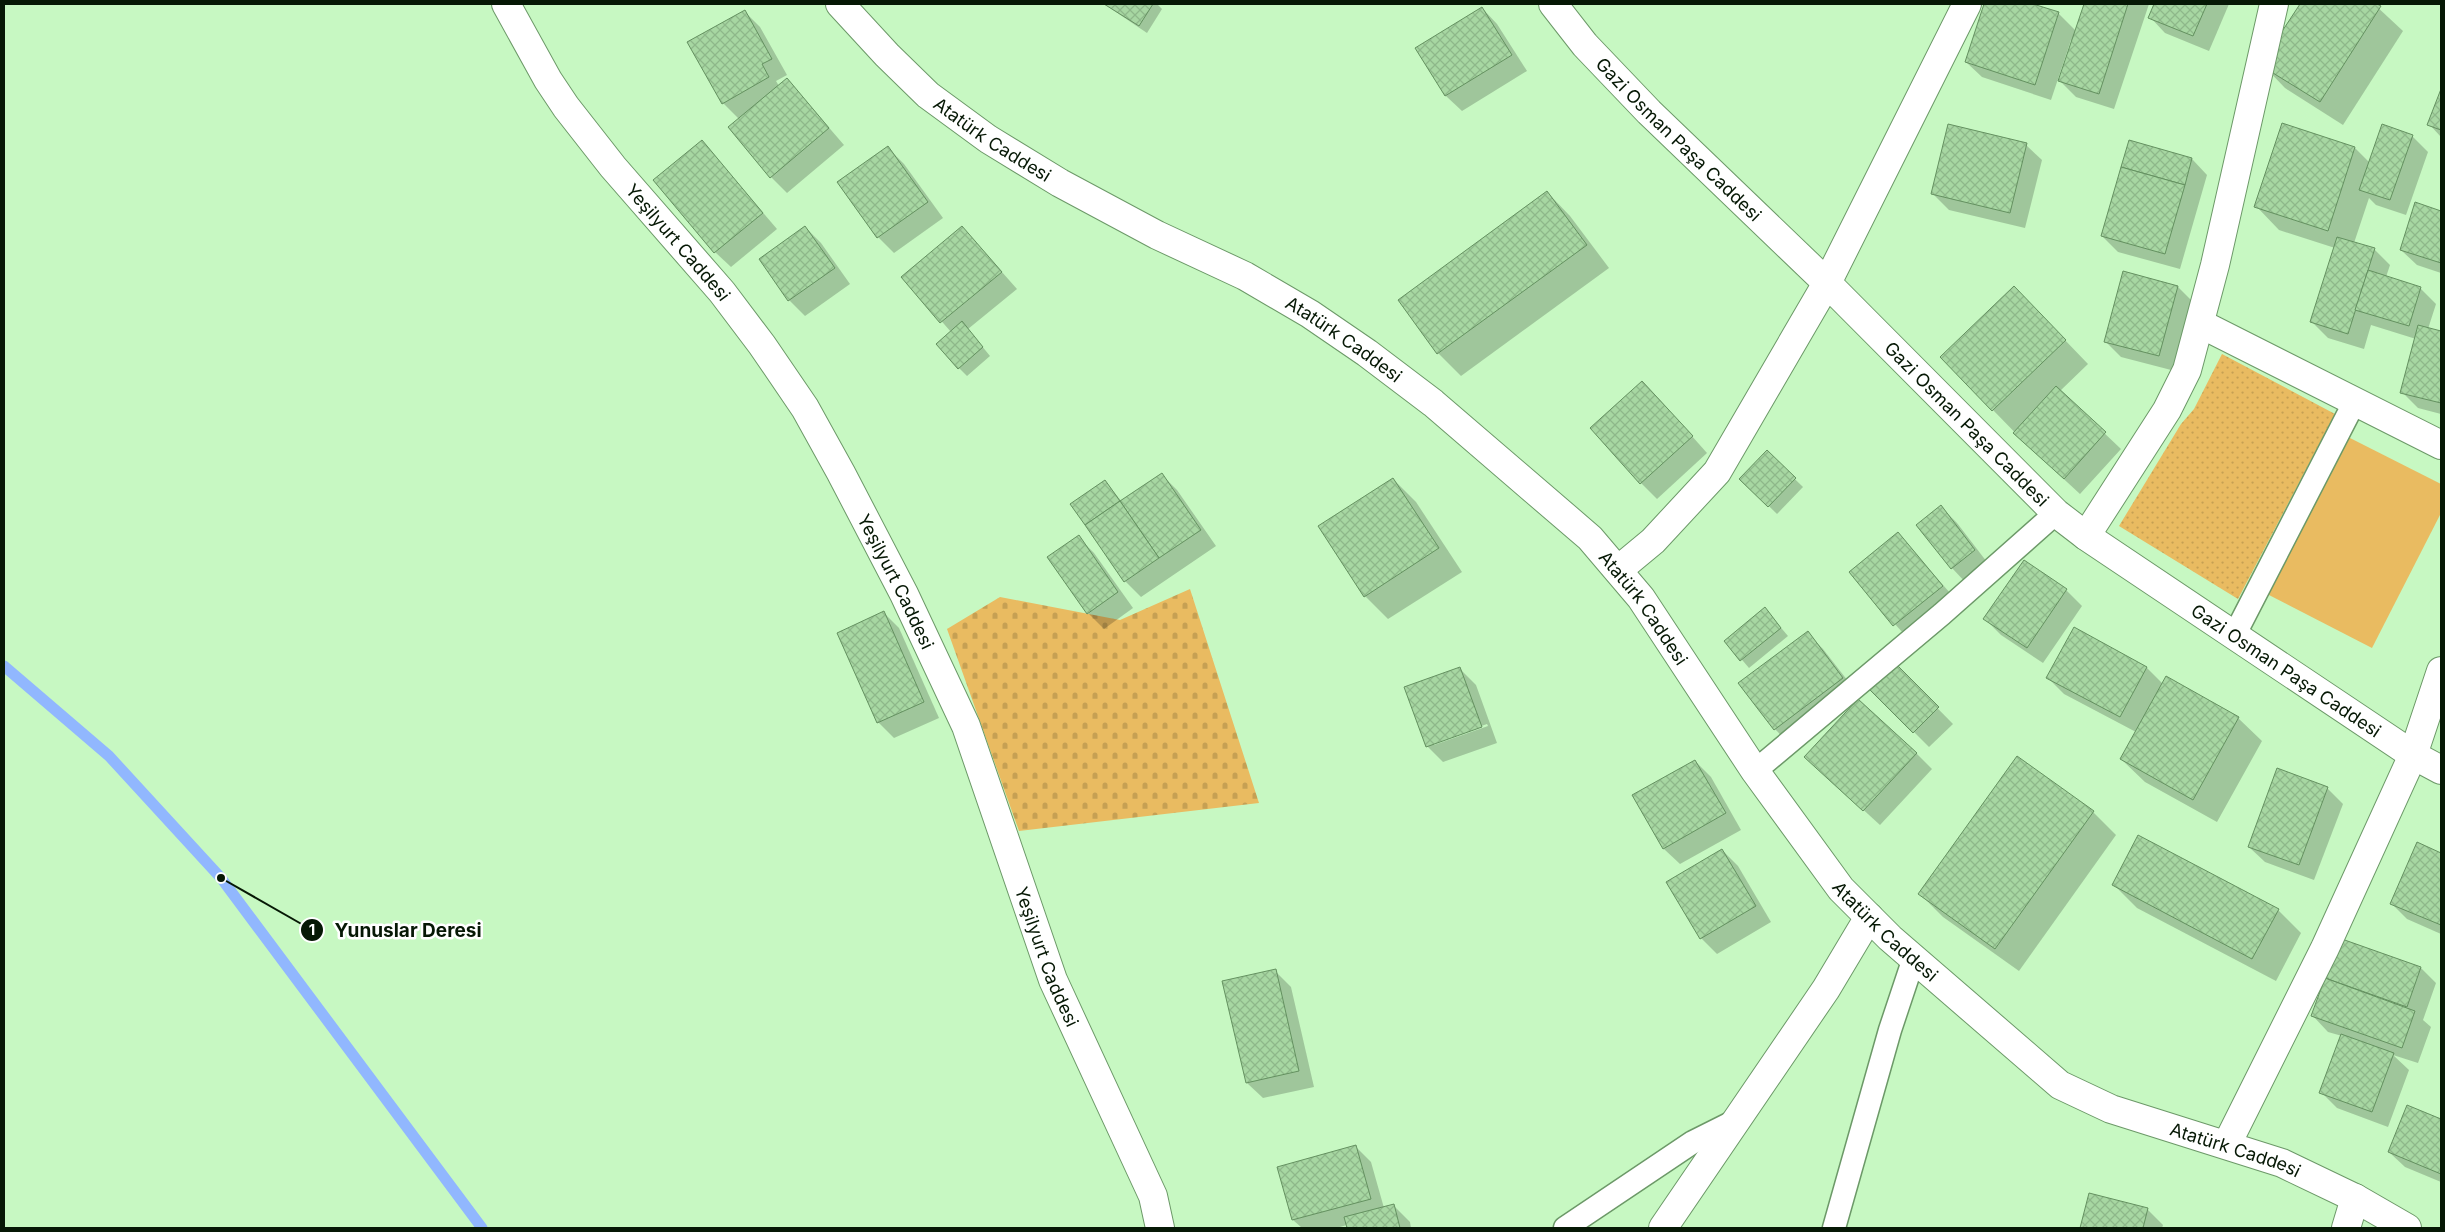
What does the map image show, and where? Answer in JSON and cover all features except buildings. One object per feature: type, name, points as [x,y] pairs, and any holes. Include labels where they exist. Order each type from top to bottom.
[{"type":"street","name":"Yeşilyurt Caddesi","points":[[506,4],[548,80],[566,107],[613,167],[722,292],[762,345],[805,408],[841,473],[904,594],[966,726],[1053,980],[1153,1196],[1160,1228]]},
{"type":"street","name":"Atatürk Caddesi","points":[[840,4],[887,56],[928,95],[988,139],[1060,183],[1148,230],[1245,276],[1310,314],[1367,353],[1433,403],[1590,538],[1641,598],[1755,771],[1841,889],[1914,958],[2060,1085],[2111,1110],[2227,1144],[2282,1163],[2356,1198],[2407,1228]]},
{"type":"street","name":"Gazi Osman Paşa Caddesi","points":[[1553,4],[1585,44],[1649,112],[1827,283],[2056,513],[2086,536],[2234,636],[2413,755],[2441,770]]},
{"type":"street","points":[[1618,570],[1653,541],[1718,472],[1827,283],[1967,4]]},
{"type":"street","points":[[2086,536],[2178,392],[2188,370],[2201,324],[2274,4]]},
{"type":"street","points":[[2201,324],[2441,445]]},
{"type":"street","points":[[2227,1144],[2325,948],[2413,755],[2441,671]]},
{"type":"street","points":[[1663,1228],[1826,989],[1869,917]]},
{"type":"street","points":[[2346,1228],[2356,1198]]},
{"type":"lane","points":[[2234,636],[2355,401]]},
{"type":"lane","points":[[1755,771],[1942,614],[2056,513]]},
{"type":"lane","points":[[1834,1228],[1890,1030],[1914,958]]},
{"type":"lane","points":[[1565,1228],[1693,1142],[1735,1121]]},
{"type":"green space","points":[[2222,354],[2335,414],[2238,599],[2119,526],[2181,424],[2194,409]]},
{"type":"green space","points":[[2348,437],[2441,484],[2441,513],[2372,648],[2267,594]]},
{"type":"green space","points":[[1190,589],[1259,803],[1019,831],[947,629],[1000,597],[1120,620]]},
{"type":"waterway","points":[[4,666],[109,756],[221,878],[482,1228]]},
{"type":"place","name":"Yunuslar Deresi","points":[[221,878]]}]
